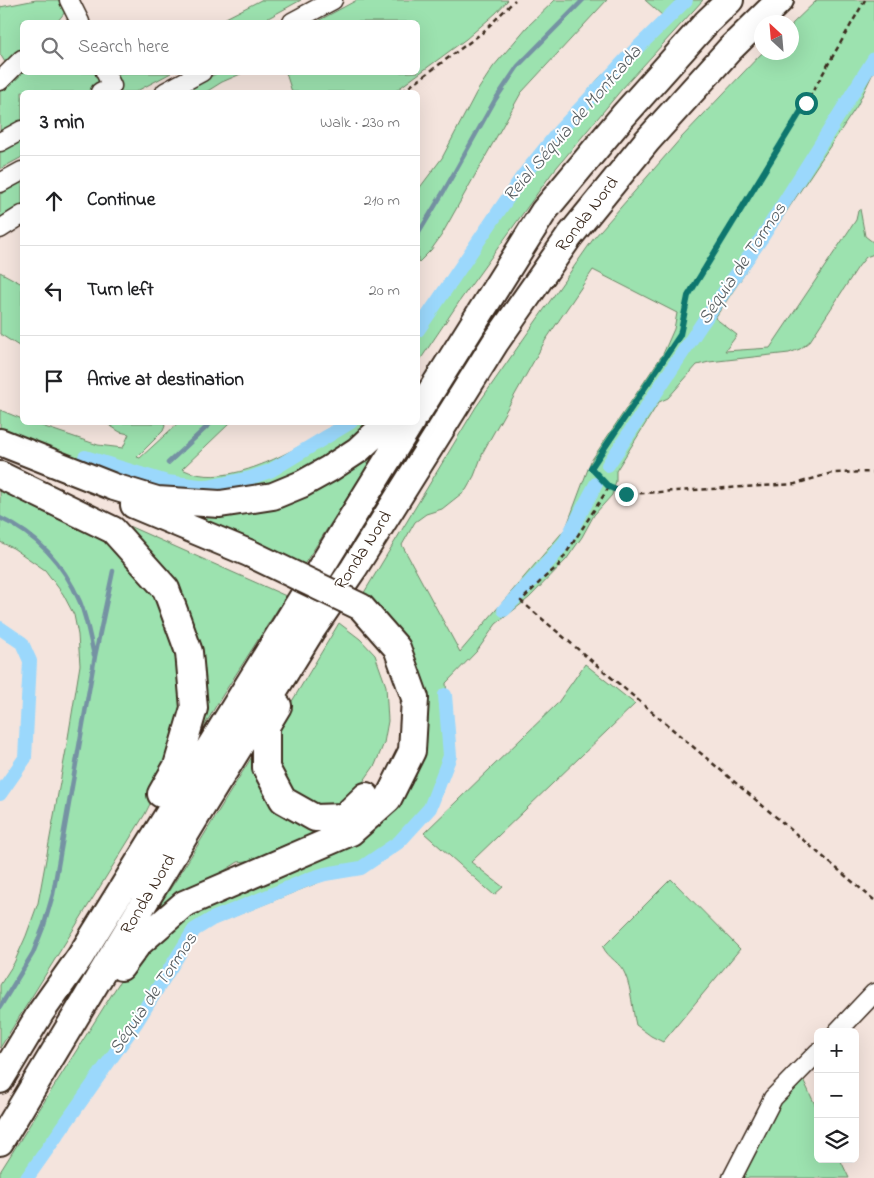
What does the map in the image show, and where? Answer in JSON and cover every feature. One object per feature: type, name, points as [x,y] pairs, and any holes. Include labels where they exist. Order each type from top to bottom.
[{"type":"highway","name":"Ronda Nord","points":[[420,409],[544,211],[623,116],[707,22],[730,0]]},
{"type":"highway","name":"Ronda Nord","points":[[0,1142],[200,810],[311,631],[354,568],[495,343],[569,237],[647,141],[730,49],[780,0]]},
{"type":"highway","points":[[420,377],[465,314],[544,211]]},
{"type":"highway","points":[[0,444],[157,500],[220,504],[273,496],[302,484],[358,450],[385,425]]},
{"type":"highway","name":"Ronda Nord","points":[[0,1080],[41,1012],[80,957],[409,425]]},
{"type":"highway","points":[[0,444],[114,496],[250,562],[352,618],[386,657],[407,701],[412,751],[388,799],[352,832],[184,904],[138,944],[38,1080]]},
{"type":"highway","points":[[0,469],[250,562]]},
{"type":"highway","points":[[0,475],[113,530],[166,589],[189,652],[194,708],[177,766],[70,950],[41,1012]]},
{"type":"highway","points":[[354,568],[320,637],[266,726],[266,768],[283,800],[315,818],[344,817],[377,786],[396,744],[407,701]]},
{"type":"street","points":[[295,20],[314,6],[333,0]]},
{"type":"street","points":[[0,81],[20,62]]},
{"type":"street","points":[[104,90],[112,86],[106,75]]},
{"type":"street","points":[[169,90],[196,75]]},
{"type":"street","points":[[0,142],[20,131]]},
{"type":"street","points":[[0,183],[20,172]]},
{"type":"street","points":[[0,228],[20,216]]},
{"type":"street","points":[[841,1028],[874,993]]},
{"type":"street","points":[[732,1178],[773,1098],[814,1056]]},
{"type":"path","points":[[405,90],[482,33],[515,0]]},
{"type":"path","points":[[866,0],[806,103],[688,296],[680,335],[591,468],[609,487],[626,494],[795,484],[832,473],[874,472]]},
{"type":"path","points":[[609,487],[558,566],[521,601],[874,900]]},
{"type":"green space","points":[[36,0],[62,0],[65,12],[59,20],[20,20],[20,57],[8,67],[0,54],[0,7]]},
{"type":"green space","points":[[261,0],[301,0],[265,20],[222,20]]},
{"type":"green space","points":[[357,0],[508,0],[466,39],[420,73],[420,20],[320,20]]},
{"type":"green space","points":[[555,0],[607,0],[521,93],[441,236],[420,261],[420,187],[442,158],[476,93],[493,67],[527,27]]},
{"type":"green space","points":[[645,0],[703,0],[622,89],[552,173],[461,299],[420,360],[420,318],[535,152],[601,76],[663,16]]},
{"type":"green space","points":[[817,0],[874,0],[874,71],[857,106],[715,318],[737,335],[725,351],[770,348],[856,220],[860,209],[865,236],[874,243],[874,254],[866,257],[858,267],[810,341],[800,349],[789,353],[697,365],[668,398],[659,402],[616,471],[616,481],[612,495],[594,515],[566,560],[529,598],[496,624],[477,651],[446,683],[451,756],[432,808],[405,839],[384,859],[363,872],[327,879],[203,929],[195,935],[125,1047],[32,1178],[0,1178],[0,1172],[124,975],[184,917],[370,831],[392,814],[412,784],[423,756],[424,720],[362,596],[476,407],[594,238],[681,138],[755,60],[799,60],[799,17]],"holes":[[[593,270],[677,313],[674,329],[663,354],[591,461],[566,528],[460,652],[402,545],[415,522],[426,514],[442,509],[466,490],[474,476],[484,450],[545,341]]]},
{"type":"green space","points":[[20,65],[20,75],[99,75],[101,83],[98,88],[94,90],[20,90],[20,127],[0,138],[0,83]]},
{"type":"green space","points":[[116,75],[167,75],[139,90],[109,90],[112,77]]},
{"type":"green space","points":[[214,75],[238,75],[209,90],[183,90]]},
{"type":"green space","points":[[287,75],[417,75],[397,90],[291,90]]},
{"type":"green space","points":[[20,137],[20,158],[0,169],[0,148]]},
{"type":"green space","points":[[20,183],[20,206],[0,219],[0,194]]},
{"type":"green space","points":[[0,272],[20,283],[20,347],[0,334]]},
{"type":"green space","points":[[0,410],[20,418],[20,425],[39,425],[98,445],[123,448],[129,434],[120,432],[109,425],[165,425],[163,431],[137,457],[140,458],[176,425],[228,425],[182,469],[197,474],[214,476],[231,474],[266,463],[297,448],[336,425],[370,425],[338,454],[277,483],[218,494],[149,487],[0,431]]},
{"type":"green space","points":[[395,425],[303,566],[155,506],[253,509]]},
{"type":"green space","points":[[0,486],[95,531],[126,556],[167,611],[179,656],[182,704],[163,778],[145,814],[0,1048],[0,985],[14,963],[38,903],[80,665],[78,635],[74,615],[63,594],[45,570],[13,548],[0,542]]},
{"type":"green space","points":[[104,515],[286,596],[217,704],[192,748],[200,663]]},
{"type":"green space","points":[[339,623],[360,639],[375,655],[386,686],[388,721],[384,743],[375,765],[363,782],[342,801],[331,806],[321,806],[302,801],[279,775],[276,728]]},
{"type":"green space","points":[[585,664],[635,704],[471,862],[503,887],[494,895],[424,833],[557,704]]},
{"type":"green space","points":[[253,755],[256,766],[341,825],[256,860],[238,862],[152,916],[191,856]]},
{"type":"green space","points":[[671,879],[740,949],[663,1042],[636,1025],[625,974],[603,947]]},
{"type":"green space","points":[[801,1075],[814,1103],[814,1163],[842,1163],[849,1178],[740,1178],[770,1116]]},
{"type":"waterway","points":[[420,231],[495,100],[518,66],[583,0]]},
{"type":"waterway","name":"Reial Séquia de Montcada","points":[[420,327],[522,177],[560,130],[626,59],[686,0]]},
{"type":"waterway","name":"Séquia de Tormos","points":[[608,465],[763,236],[874,59]]},
{"type":"waterway","points":[[168,463],[209,425]]},
{"type":"waterway","name":"Reial Séquia de Montcada","points":[[85,457],[167,482],[208,487],[250,478],[270,471],[346,425]]},
{"type":"waterway","name":"Séquia de Tormos","points":[[504,610],[565,542],[596,484]]},
{"type":"waterway","points":[[0,518],[14,525],[38,542],[58,564],[74,588],[80,602],[94,655]]},
{"type":"waterway","points":[[0,1007],[33,953],[53,894],[95,656],[113,571]]},
{"type":"waterway","name":"Reial Séquia de Montcada","points":[[0,628],[22,643],[30,661],[25,758],[0,794]]},
{"type":"waterway","name":"Séquia de Tormos","points":[[27,1178],[136,1023],[194,930],[212,919],[312,878],[361,868],[399,842],[430,808],[450,756],[445,695]]},
{"type":"route","points":[[626,494],[609,487],[591,468],[680,335],[688,296],[806,103]]}]
